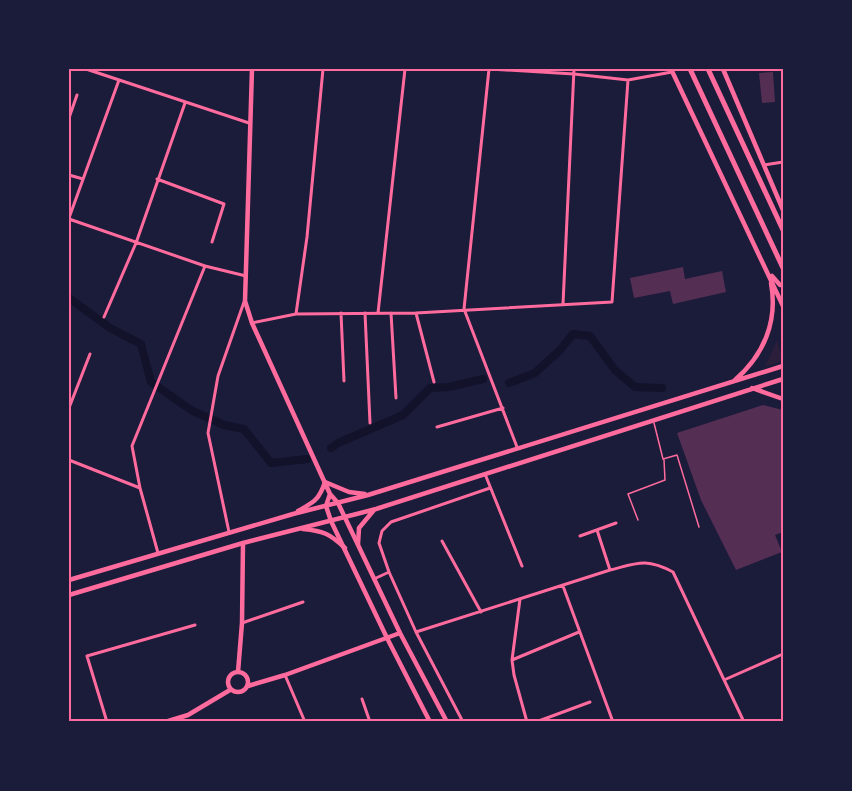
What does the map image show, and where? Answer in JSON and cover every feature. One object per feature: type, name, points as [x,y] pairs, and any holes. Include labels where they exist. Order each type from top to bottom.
[{"type":"highway","points":[[690,69],[783,268]]},
{"type":"highway","points":[[708,69],[783,230]]},
{"type":"main road","points":[[252,69],[245,301],[252,323],[330,494],[338,503],[400,633],[447,722]]},
{"type":"main road","points":[[723,69],[783,210]]},
{"type":"main road","points":[[672,70],[783,306]]},
{"type":"main road","points":[[768,272],[780,285],[783,285]]},
{"type":"main road","points":[[734,381],[757,358],[770,328],[773,296],[768,272]]},
{"type":"main road","points":[[69,580],[229,532],[368,495],[783,366]]},
{"type":"main road","points":[[69,595],[243,543],[376,508],[783,379]]},
{"type":"main road","points":[[752,388],[783,399]]},
{"type":"main road","points":[[325,482],[352,493],[368,495]]},
{"type":"main road","points":[[293,514],[315,501],[321,494],[325,482]]},
{"type":"main road","points":[[330,494],[326,506],[331,521],[430,722]]},
{"type":"main road","points":[[358,544],[359,528],[376,508]]},
{"type":"main road","points":[[297,528],[323,531],[345,549]]},
{"type":"main road","points":[[238,672],[242,623],[243,543]]},
{"type":"main road","points":[[165,722],[188,715],[230,690],[240,692],[248,686],[400,633]]},
{"type":"main road","points":[[238,672],[246,676],[248,686]]},
{"type":"main road","points":[[230,690],[227,683],[229,676],[238,672]]},
{"type":"main road","points":[[188,715],[190,722]]},
{"type":"street","points":[[86,69],[249,123]]},
{"type":"street","points":[[296,314],[307,237],[323,69]]},
{"type":"street","points":[[378,313],[405,69]]},
{"type":"street","points":[[517,447],[465,309],[489,69],[627,80],[672,70]]},
{"type":"street","points":[[562,304],[574,69]]},
{"type":"street","points":[[118,80],[69,218],[205,266],[246,276]]},
{"type":"street","points":[[252,323],[296,314],[416,313],[612,302],[627,80]]},
{"type":"street","points":[[69,118],[77,95]]},
{"type":"street","points":[[105,317],[136,243],[185,103]]},
{"type":"street","points":[[764,165],[783,162]]},
{"type":"street","points":[[69,175],[83,179]]},
{"type":"street","points":[[157,179],[224,204],[212,242]]},
{"type":"street","points":[[158,555],[140,488],[132,446],[205,266]]},
{"type":"street","points":[[229,532],[208,433],[218,376],[245,301]]},
{"type":"street","points":[[340,313],[344,381]]},
{"type":"street","points":[[364,313],[370,423]]},
{"type":"street","points":[[392,313],[396,398]]},
{"type":"street","points":[[416,313],[434,382]]},
{"type":"street","points":[[69,408],[90,354]]},
{"type":"street","points":[[437,427],[503,408]]},
{"type":"street","points":[[69,460],[140,488]]},
{"type":"street","points":[[485,474],[522,566]]},
{"type":"street","points":[[463,722],[416,632],[389,572],[379,543],[382,531],[391,522],[490,488]]},
{"type":"street","points":[[580,536],[616,523]]},
{"type":"street","points":[[597,530],[610,570]]},
{"type":"street","points":[[442,541],[481,612]]},
{"type":"street","points":[[416,632],[610,570],[640,562],[656,563],[673,572],[744,722]]},
{"type":"street","points":[[374,579],[389,572]]},
{"type":"street","points":[[563,586],[613,722]]},
{"type":"street","points":[[520,599],[512,660],[527,722]]},
{"type":"street","points":[[242,623],[303,602]]},
{"type":"street","points":[[107,722],[87,656],[195,625]]},
{"type":"street","points":[[512,660],[579,632]]},
{"type":"street","points":[[724,680],[783,654]]},
{"type":"street","points":[[285,675],[305,722]]},
{"type":"street","points":[[362,699],[370,722]]},
{"type":"street","points":[[536,722],[590,702]]},
{"type":"lane","points":[[638,520],[628,494],[665,480],[663,459],[652,419]]},
{"type":"lane","points":[[663,459],[677,455],[699,527]]},
{"type":"shaded area","points":[[777,340],[783,361],[765,367]]},
{"type":"building","points":[[773,72],[775,102],[762,103],[759,73]]},
{"type":"building","points":[[683,267],[685,279],[722,271],[726,292],[673,304],[670,291],[634,298],[630,278]]},
{"type":"building","points":[[763,405],[783,410],[783,532],[775,535],[782,552],[736,570],[701,500],[677,433]]},
{"type":"waterway","points":[[69,298],[110,328],[141,344],[151,382],[191,410],[224,425],[244,429],[271,463],[307,459]]},
{"type":"waterway","points":[[509,383],[535,373],[560,350],[573,334],[590,336],[615,370],[635,387],[662,388]]},
{"type":"waterway","points":[[331,448],[403,415],[430,388],[449,387],[483,379]]}]
